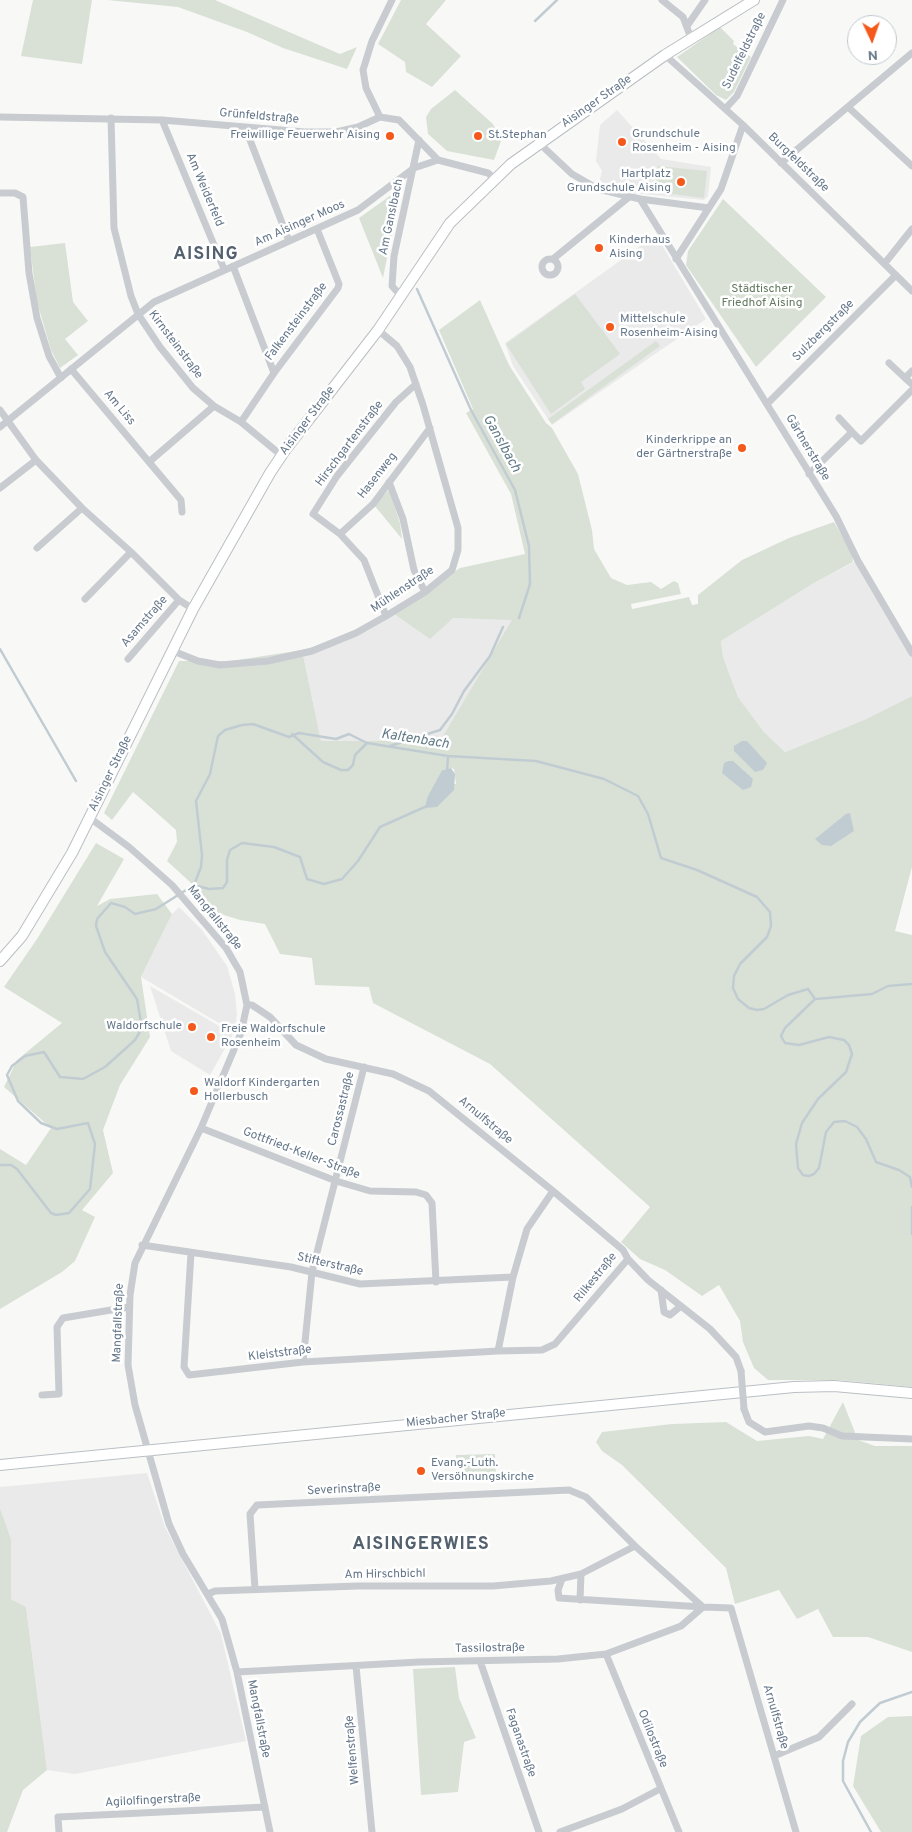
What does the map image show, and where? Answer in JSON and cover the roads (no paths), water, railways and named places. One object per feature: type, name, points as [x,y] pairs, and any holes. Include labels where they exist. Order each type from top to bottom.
[{"type":"main road","name":"Aisinger Straße","points":[[0,961],[22,936],[72,853],[193,610],[281,455],[378,330],[450,223],[494,178],[540,144],[665,55],[754,0]]},
{"type":"main road","name":"Miesbacher Straße","points":[[0,1465],[794,1387],[842,1386],[912,1393]]},
{"type":"street","points":[[392,0],[372,41],[363,70],[366,88],[380,117],[399,120],[438,160],[488,173],[494,178]]},
{"type":"street","points":[[662,0],[684,16],[691,38]]},
{"type":"street","points":[[687,26],[705,0]]},
{"type":"street","name":"Sudelfeldstraße","points":[[725,109],[737,96],[783,0]]},
{"type":"street","points":[[781,163],[912,53]]},
{"type":"street","name":"Burgfeldstraße","points":[[665,55],[743,124],[885,262],[912,291]]},
{"type":"street","points":[[848,108],[912,166]]},
{"type":"street","name":"Grünfeldstraße","points":[[0,117],[162,120],[336,132],[358,127],[380,117]]},
{"type":"street","name":"Kirnsteinstraße","points":[[111,118],[114,228],[131,296],[138,314],[160,347],[193,388],[214,406],[241,422],[281,455]]},
{"type":"street","name":"Am Weiderfeld","points":[[162,120],[224,270]]},
{"type":"street","points":[[676,258],[721,189],[743,124]]},
{"type":"street","points":[[245,127],[289,241]]},
{"type":"street","name":"Am Ganslbach","points":[[401,296],[392,286],[394,256],[419,140]]},
{"type":"street","points":[[540,144],[580,181],[598,189],[640,199],[709,208]]},
{"type":"street","name":"Am Aisinger Moos","points":[[0,427],[154,302],[358,210],[414,168],[438,160]]},
{"type":"street","points":[[0,193],[15,193],[23,197],[29,273],[37,318],[49,356],[60,378]]},
{"type":"street","points":[[552,259],[629,197]]},
{"type":"street","name":"Gärtnerstraße","points":[[640,199],[768,403],[836,516],[858,561],[912,653]]},
{"type":"street","name":"Falkensteinstraße","points":[[241,422],[274,373],[338,288],[317,229]]},
{"type":"street","points":[[885,262],[912,229]]},
{"type":"street","points":[[233,266],[274,373]]},
{"type":"street","name":"Sulzbergstraße","points":[[768,403],[896,275]]},
{"type":"street","name":"Mühlenstraße","points":[[173,651],[198,662],[220,665],[268,661],[312,651],[356,633],[386,616],[424,592],[452,570],[458,550],[458,528],[430,428],[410,367],[397,346],[378,330]]},
{"type":"street","points":[[889,363],[912,384]]},
{"type":"street","name":"Am Liss","points":[[71,369],[181,500],[182,512]]},
{"type":"street","points":[[905,378],[912,371]]},
{"type":"street","name":"Hirschgartenstraße","points":[[386,616],[364,560],[340,534],[313,514],[337,476],[396,402],[416,384]]},
{"type":"street","points":[[838,418],[861,441],[912,390]]},
{"type":"street","points":[[149,462],[214,406]]},
{"type":"street","name":"Asamstraße","points":[[0,410],[36,460],[82,508],[131,552],[179,600],[193,610]]},
{"type":"street","name":"Hasenweg","points":[[340,534],[372,504],[430,428]]},
{"type":"street","points":[[809,474],[852,432]]},
{"type":"street","points":[[0,488],[36,460]]},
{"type":"street","points":[[389,482],[403,519],[414,570],[424,592]]},
{"type":"street","points":[[37,548],[82,508]]},
{"type":"street","points":[[85,599],[131,552]]},
{"type":"street","name":"Asamstraße","points":[[128,659],[179,600]]},
{"type":"street","name":"Mangfallstraße","points":[[90,818],[129,847],[172,885],[190,905],[226,948],[240,972],[247,1005],[241,1033],[201,1128],[142,1245],[132,1276],[129,1307],[128,1365],[135,1406],[169,1524],[183,1554],[222,1619],[237,1672],[270,1832]]},
{"type":"street","name":"Arnulfstraße","points":[[247,1005],[252,1005],[270,1017],[296,1045],[326,1059],[394,1074],[429,1091],[553,1191]]},
{"type":"street","name":"Carossastraße","points":[[303,1362],[312,1272],[364,1067]]},
{"type":"street","name":"Gottfried-Keller-Straße","points":[[201,1128],[336,1181],[370,1192],[416,1192],[426,1195],[432,1203],[436,1282]]},
{"type":"street","points":[[498,1351],[513,1278],[527,1228],[553,1191]]},
{"type":"street","name":"Rilkestraße","points":[[498,1351],[549,1349],[628,1259],[623,1250],[553,1191]]},
{"type":"street","name":"Stifterstraße","points":[[142,1245],[312,1272],[360,1284],[513,1278]]},
{"type":"street","name":"Kleiststraße","points":[[191,1253],[184,1367],[186,1374],[195,1376],[303,1362],[498,1351]]},
{"type":"street","points":[[628,1259],[648,1280],[710,1330],[736,1357],[741,1371],[744,1409],[749,1422],[765,1432],[809,1426],[823,1428],[842,1436],[912,1439]]},
{"type":"street","points":[[661,1290],[664,1312],[670,1315],[681,1306]]},
{"type":"street","points":[[42,1395],[59,1394],[57,1327],[63,1318],[129,1307]]},
{"type":"street","name":"Severinstraße","points":[[255,1590],[250,1514],[257,1505],[570,1490],[586,1496],[635,1546]]},
{"type":"street","points":[[635,1546],[703,1607]]},
{"type":"street","name":"Am Hirschbichl","points":[[208,1594],[215,1590],[493,1586],[562,1579],[581,1574],[635,1546]]},
{"type":"street","points":[[580,1600],[581,1574]]},
{"type":"street","points":[[562,1579],[558,1590],[559,1598],[703,1607]]},
{"type":"street","name":"Arnulfstraße","points":[[703,1607],[731,1608],[796,1832]]},
{"type":"street","name":"Tassilostraße","points":[[237,1672],[558,1659],[606,1654],[681,1626],[703,1607]]},
{"type":"street","name":"Odilostraße","points":[[606,1654],[679,1832]]},
{"type":"street","name":"Faganastraße","points":[[480,1661],[539,1832]]},
{"type":"street","name":"Welfenstraße","points":[[356,1666],[372,1832]]},
{"type":"street","points":[[774,1756],[819,1738],[852,1704]]},
{"type":"street","points":[[560,1832],[622,1809],[660,1789]]},
{"type":"street","name":"Agilolfingerstraße","points":[[59,1832],[58,1817],[264,1806]]},
{"type":"waterway","name":"Ganslbach","points":[[535,21],[557,0]]},
{"type":"waterway","name":"Ganslbach","points":[[417,289],[471,410],[515,490],[529,546],[530,584],[519,618]]},
{"type":"waterway","name":"Ganslbach","points":[[390,746],[440,730],[452,714],[464,691],[490,656],[503,627]]},
{"type":"waterway","points":[[0,649],[76,781]]},
{"type":"waterway","name":"Kaltenbach","points":[[0,1165],[11,1165],[17,1169],[51,1213],[56,1215],[69,1213],[90,1189],[95,1144],[88,1123],[57,1129],[41,1123],[18,1101],[7,1075],[12,1066],[25,1056],[44,1052],[60,1077],[83,1079],[105,1067],[135,1040],[142,1028],[137,999],[105,952],[96,926],[97,919],[111,903],[125,907],[135,914],[156,909],[194,885],[201,867],[202,855],[196,801],[210,774],[218,736],[225,730],[253,724],[289,737],[299,733],[336,739],[349,734],[367,743],[448,756],[536,761],[604,779],[638,796],[648,814],[661,858],[697,870],[757,897],[770,912],[771,926],[767,937],[740,964],[734,976],[733,988],[738,999],[749,1008],[757,1010],[764,1009],[788,995],[808,989],[815,999],[785,1028],[781,1036],[785,1043],[799,1045],[829,1037],[844,1040],[849,1045],[852,1054],[846,1072],[818,1099],[802,1123],[796,1144],[798,1168],[803,1175],[809,1176],[814,1174],[819,1168],[826,1132],[834,1122],[845,1121],[857,1127],[866,1139],[876,1162],[899,1170],[910,1177],[912,1187]]},
{"type":"waterway","points":[[292,734],[323,762],[341,770],[348,770],[353,765],[355,755],[367,743]]},
{"type":"waterway","points":[[447,772],[448,756]]},
{"type":"waterway","points":[[194,885],[209,889],[223,888],[227,882],[227,860],[230,850],[242,843],[274,847],[300,857],[307,879],[324,884],[342,879],[358,861],[380,827],[427,806]]},
{"type":"waterway","points":[[816,999],[872,994],[888,986],[912,984]]},
{"type":"waterway","name":"Kaltenbach","points":[[912,1207],[912,1234]]},
{"type":"waterway","points":[[871,1832],[843,1781],[843,1761],[848,1742],[860,1722],[880,1703],[912,1692]]},
{"type":"place","name":"Freiwillige Feuerwehr Aising","points":[[390,136]]},
{"type":"place","name":"St.Stephan","points":[[478,136]]},
{"type":"place","name":"Grundschule Rosenheim - Aising","points":[[622,142]]},
{"type":"place","name":"Hartplatz Grundschule Aising","points":[[681,182]]},
{"type":"place","name":"Kinderhaus Aising","points":[[599,248]]},
{"type":"place","name":"Mittelschule Rosenheim-Aising","points":[[610,327]]},
{"type":"place","name":"Kinderkrippe an der Gärtnerstraße","points":[[742,448]]},
{"type":"place","name":"Waldorfschule","points":[[192,1027]]},
{"type":"place","name":"Freie Waldorfschule Rosenheim","points":[[211,1037]]},
{"type":"place","name":"Waldorf Kindergarten Hollerbusch","points":[[194,1091]]},
{"type":"place","name":"Evang.-Luth. Versöhnungskirche","points":[[421,1471]]},
{"type":"district","name":"AISING","points":[[206,255]]},
{"type":"district","name":"AISINGERWIES","points":[[421,1545]]},
{"type":"park label","name":"Städtischer Friedhof Aising","points":[[762,297]]}]
